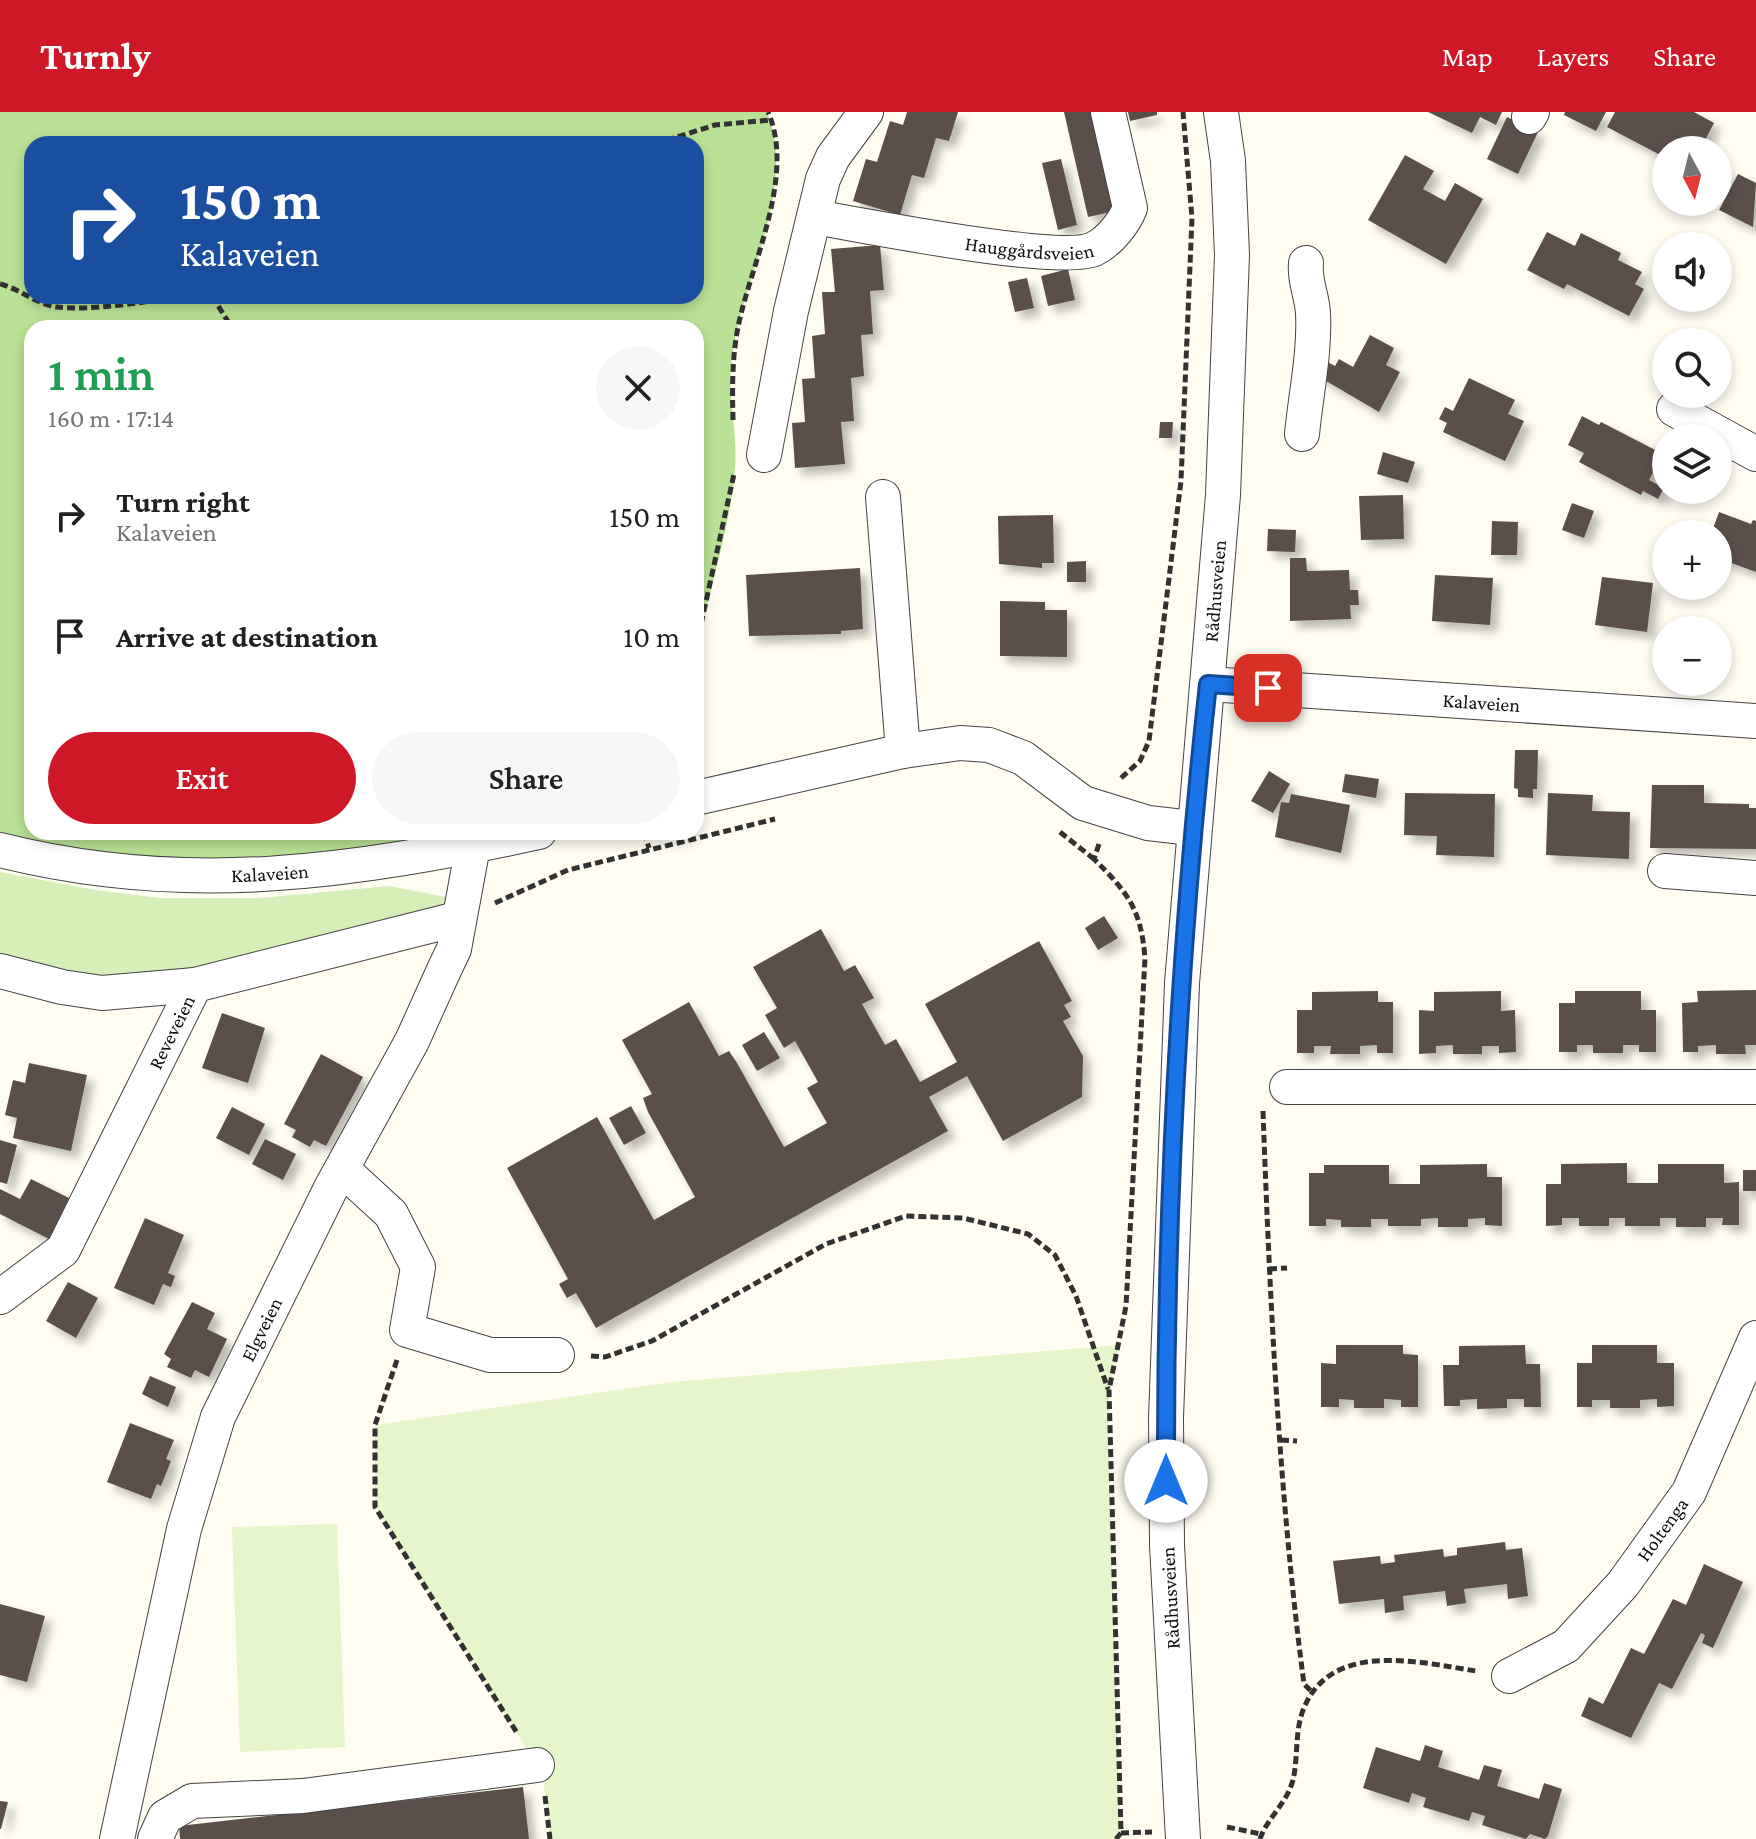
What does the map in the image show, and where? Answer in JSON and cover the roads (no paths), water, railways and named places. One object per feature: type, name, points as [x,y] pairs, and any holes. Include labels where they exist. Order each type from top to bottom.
[{"type":"street","points":[[764,455],[791,311],[814,217],[833,157],[866,112]]},
{"type":"street","name":"Hauggårdsveien","points":[[814,217],[1045,253],[1093,249],[1124,221],[1130,208],[1108,112]]},
{"type":"street","name":"Rådhusveien","points":[[1170,1836],[1166,1418],[1182,983],[1192,828],[1208,684],[1223,495],[1232,255],[1228,161],[1221,112]]},
{"type":"street","points":[[1302,434],[1313,349],[1313,309],[1305,276],[1306,263]]},
{"type":"street","points":[[1674,409],[1756,454]]},
{"type":"street","points":[[883,497],[903,751]]},
{"type":"street","name":"Kalaveien","points":[[1208,684],[1756,721]]},
{"type":"street","points":[[704,796],[903,751],[960,743],[989,745],[1023,758],[1083,803],[1111,814],[1192,828]]},
{"type":"street","name":"Kalaveien","points":[[0,850],[112,871],[261,877],[340,870],[501,840]]},
{"type":"street","name":"Elgveien","points":[[117,1839],[199,1473],[218,1417],[342,1169],[412,1041],[454,949],[473,846]]},
{"type":"street","points":[[1665,871],[1756,878]]},
{"type":"street","name":"Reveveien","points":[[0,1297],[63,1250],[195,985],[459,910]]},
{"type":"street","points":[[0,971],[62,987],[102,993],[195,985]]},
{"type":"street","points":[[1287,1087],[1756,1087]]},
{"type":"street","points":[[342,1169],[391,1214],[418,1267],[407,1330],[490,1355],[557,1355]]},
{"type":"street","name":"Holtenga","points":[[1509,1676],[1566,1646],[1623,1584],[1689,1492],[1756,1338]]},
{"type":"street","points":[[155,1839],[165,1817],[192,1801],[303,1796],[537,1765]]}]
